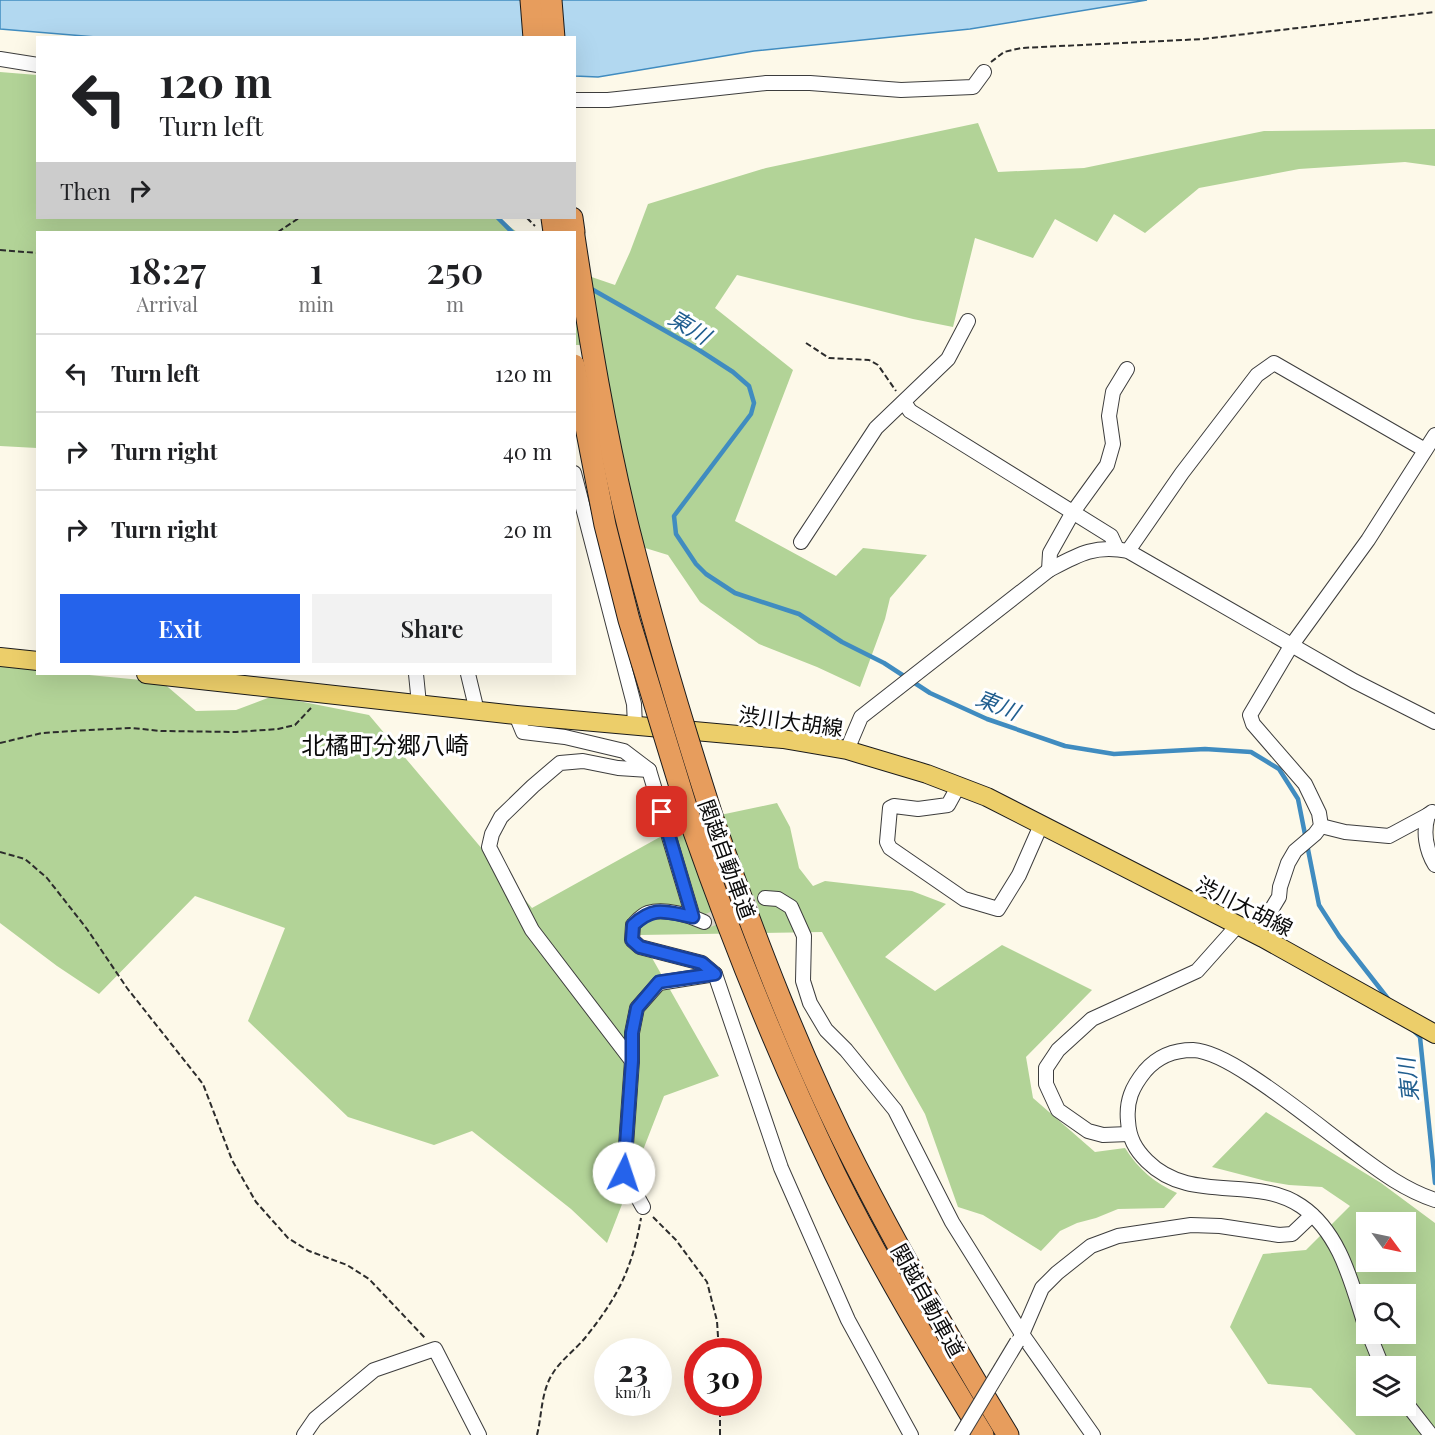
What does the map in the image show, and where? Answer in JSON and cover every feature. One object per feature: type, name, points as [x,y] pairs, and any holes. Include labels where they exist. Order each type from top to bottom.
[{"type":"highway","points":[[531,0],[534,36]]},
{"type":"highway","points":[[551,0],[554,36]]},
{"type":"highway","name":"関越自動車道","points":[[576,246],[605,420],[651,617],[679,714],[741,900],[812,1071],[855,1165],[930,1305],[1008,1435]]},
{"type":"highway","name":"関越自動車道","points":[[576,375],[605,525],[629,620],[693,829],[716,894],[792,1081],[831,1165],[940,1365],[983,1435]]},
{"type":"main road","points":[[0,657],[36,661]]},
{"type":"main road","name":"渋川大胡線","points":[[155,675],[516,715],[783,739],[847,750],[959,785],[1256,934],[1435,1034]]},
{"type":"street","points":[[0,59],[36,65]]},
{"type":"street","points":[[576,100],[608,100],[766,83],[810,83],[901,90],[973,87],[984,72]]},
{"type":"street","points":[[801,542],[876,428],[948,359],[968,321]]},
{"type":"street","points":[[1122,550],[1257,375],[1274,363],[1425,450]]},
{"type":"street","points":[[1049,570],[1050,553],[1074,512],[1107,465],[1113,444],[1109,416],[1113,392],[1127,369]]},
{"type":"street","points":[[904,402],[910,411],[1111,536],[1122,550],[1354,681],[1435,722]]},
{"type":"street","points":[[1318,830],[1319,813],[1305,784],[1253,724],[1250,715],[1291,646],[1368,540],[1435,435]]},
{"type":"street","points":[[576,481],[634,704],[635,725]]},
{"type":"street","points":[[847,750],[861,717],[1049,570],[1086,551],[1122,550]]},
{"type":"street","points":[[416,675],[419,704]]},
{"type":"street","points":[[468,675],[475,703]]},
{"type":"street","points":[[516,715],[523,732],[565,737],[624,752],[649,770],[698,920],[663,912],[646,913],[633,925],[632,940],[640,947],[702,963],[715,974],[781,1168],[848,1320],[911,1435]]},
{"type":"street","points":[[632,1061],[532,930],[489,847],[492,834],[501,817],[560,763],[583,761],[618,768],[649,770]]},
{"type":"street","points":[[959,785],[948,805],[918,809],[890,808],[887,842],[890,848],[964,900],[998,909],[1019,875],[1041,825]]},
{"type":"street","points":[[1256,934],[1279,897],[1288,863],[1300,845],[1318,830],[1389,836],[1432,813]]},
{"type":"street","points":[[1432,813],[1425,827],[1429,854],[1435,866]]},
{"type":"street","points":[[765,898],[778,899],[791,907],[804,936],[803,981],[810,1003],[826,1030],[846,1050],[895,1110],[952,1222],[1020,1338],[1093,1435]]},
{"type":"street","points":[[1129,1134],[1103,1135],[1088,1131],[1058,1110],[1046,1084],[1046,1068],[1058,1050],[1092,1020],[1197,971],[1238,926]]},
{"type":"street","points":[[643,1207],[624,1173],[632,1033],[637,1008],[659,982],[715,974]]},
{"type":"street","points":[[1356,1298],[1342,1257],[1327,1231],[1300,1205],[1266,1192],[1197,1186],[1168,1177],[1138,1152],[1129,1134],[1127,1108],[1131,1092],[1152,1062],[1171,1053],[1194,1050],[1233,1064],[1270,1088],[1389,1178],[1416,1194],[1435,1200]]},
{"type":"street","points":[[961,1435],[1020,1338],[1042,1288],[1091,1246],[1118,1236],[1191,1225],[1220,1226],[1279,1235],[1292,1234],[1312,1215]]},
{"type":"street","points":[[304,1435],[315,1419],[374,1370],[435,1349],[479,1435]]},
{"type":"street","points":[[1416,1415],[1431,1435]]},
{"type":"path","points":[[984,72],[988,64],[1004,52],[1021,48],[1203,39],[1435,12]]},
{"type":"path","points":[[280,231],[298,219]]},
{"type":"path","points":[[529,219],[548,227]]},
{"type":"path","points":[[0,250],[36,253]]},
{"type":"path","points":[[806,343],[830,358],[869,360],[878,365],[904,402]]},
{"type":"path","points":[[0,744],[42,733],[89,730],[132,728],[161,731],[236,732],[278,729],[295,725],[325,694]]},
{"type":"path","points":[[0,852],[25,859],[47,878],[87,929],[127,988],[203,1084],[232,1160],[256,1202],[288,1238],[309,1251],[347,1265],[369,1278],[435,1349]]},
{"type":"path","points":[[643,1207],[676,1240],[707,1282],[717,1320],[718,1338]]},
{"type":"path","points":[[537,1435],[546,1388],[554,1371],[585,1338],[619,1291],[635,1249],[643,1207]]},
{"type":"path","points":[[720,1416],[720,1435]]},
{"type":"green space","points":[[0,72],[36,75],[36,219],[499,219],[516,231],[36,231],[36,448],[0,446]]},
{"type":"green space","points":[[978,123],[998,172],[1084,168],[1264,131],[1435,129],[1435,166],[1405,162],[1299,169],[1199,188],[1145,233],[1114,214],[1097,242],[1055,219],[1033,258],[975,238],[953,327],[737,275],[715,308],[793,370],[735,521],[836,576],[863,548],[927,555],[890,598],[885,619],[860,687],[759,644],[700,602],[668,555],[642,547],[597,345],[576,345],[576,272],[615,285],[648,204],[766,168]]},
{"type":"green space","points":[[0,666],[36,669],[36,675],[89,675],[162,682],[196,711],[236,710],[273,696],[369,715],[532,908],[687,822],[777,803],[790,827],[799,868],[813,886],[825,881],[912,891],[946,904],[885,957],[935,991],[1002,945],[1092,990],[1026,1057],[1033,1098],[1095,1152],[1125,1148],[1148,1175],[1177,1193],[1164,1208],[1118,1209],[1077,1223],[1060,1231],[1041,1251],[983,1215],[958,1207],[925,1114],[822,932],[639,935],[719,1076],[664,1096],[607,1243],[571,1209],[472,1131],[434,1145],[348,1117],[248,1021],[285,928],[195,896],[99,994],[0,923]]},
{"type":"green space","points":[[1266,1112],[1381,1183],[1435,1223],[1435,1435],[1356,1435],[1311,1388],[1268,1384],[1230,1327],[1263,1254],[1306,1250],[1350,1206],[1322,1187],[1266,1181],[1212,1167]]},
{"type":"water","points":[[0,0],[1147,0],[970,29],[754,51],[598,77],[576,76],[576,36],[84,36],[0,29]]},
{"type":"waterway","name":"東川","points":[[499,219],[511,231]]},
{"type":"waterway","name":"東川","points":[[588,287],[699,350],[733,372],[749,386],[754,403],[751,414],[674,516],[676,534],[696,564],[706,574],[735,593],[799,614],[842,642],[884,663],[930,693],[987,719],[1065,746],[1114,754],[1205,749],[1251,752],[1279,769],[1298,799],[1319,905],[1339,936],[1389,1000]]},
{"type":"waterway","name":"東川","points":[[1413,1030],[1420,1037],[1435,1183]]},
{"type":"tunnel","points":[[704,922],[765,898]]},
{"type":"district","name":"北橘町分郷八崎","points":[[385,744]]},
{"type":"route","points":[[624,1173],[632,1033],[637,1008],[659,982],[715,974],[702,963],[640,947],[632,940],[633,925],[646,913],[663,912],[693,917],[662,812]]}]
